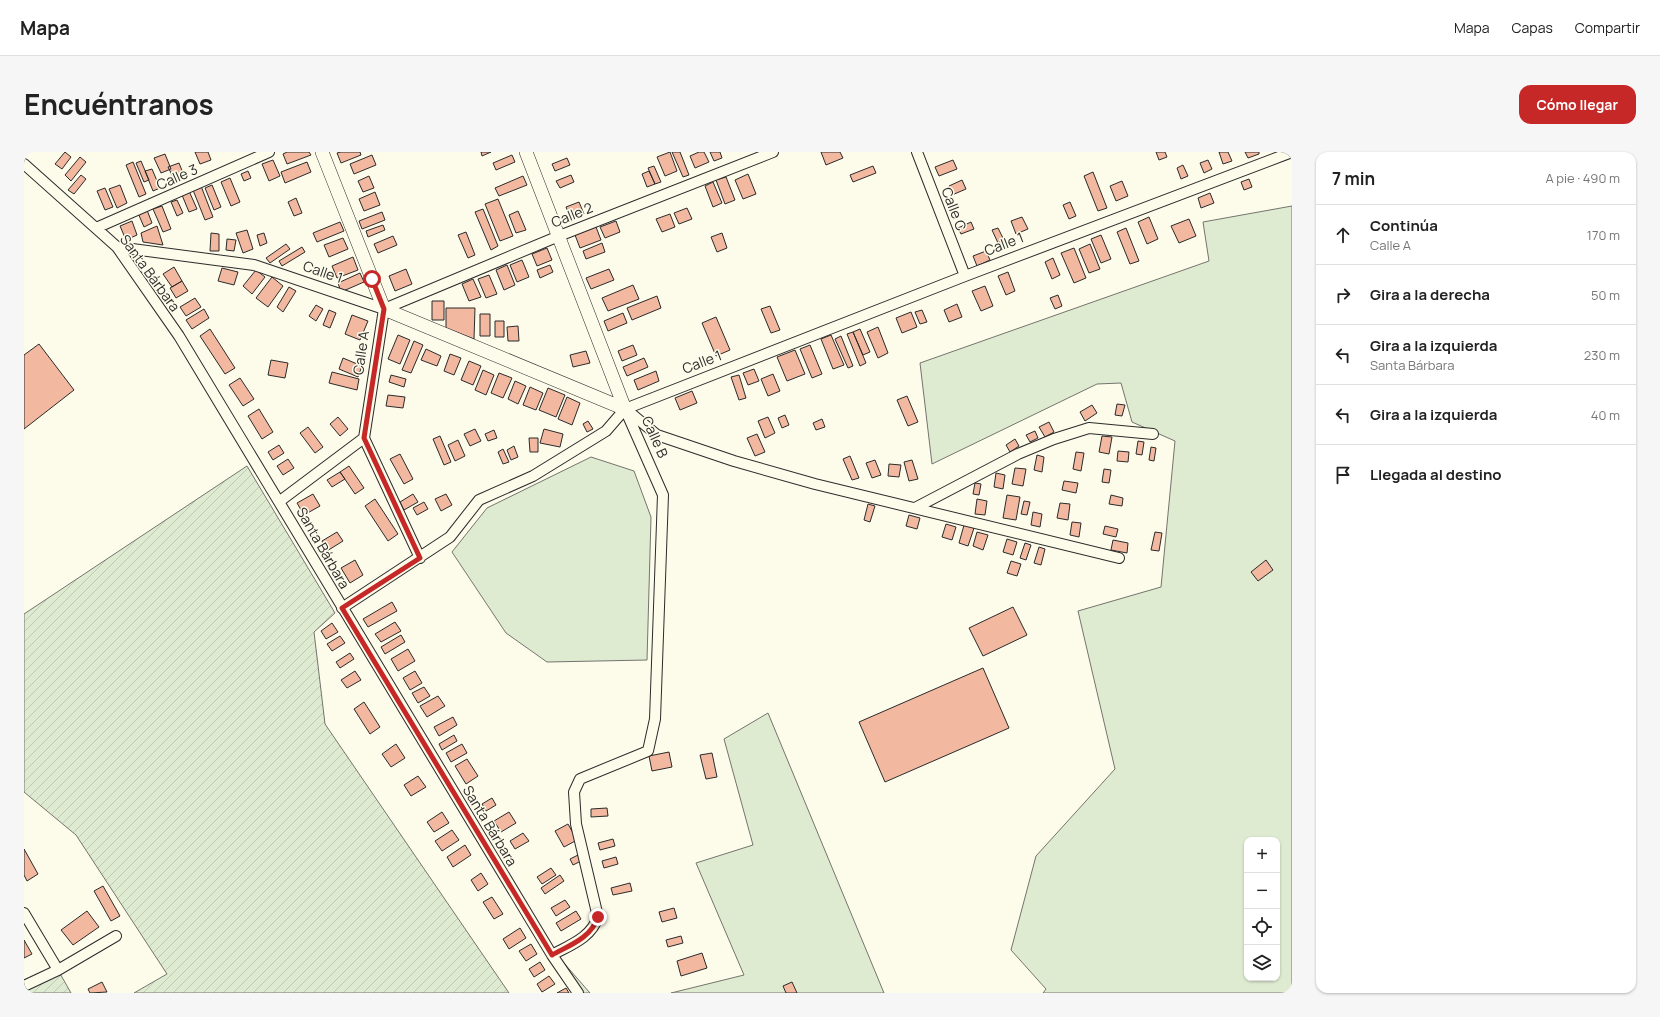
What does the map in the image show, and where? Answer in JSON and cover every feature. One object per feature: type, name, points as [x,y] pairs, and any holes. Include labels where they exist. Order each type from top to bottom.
[{"type":"street","name":"Calle 3","points":[[96,228],[269,152]]},
{"type":"street","points":[[322,152],[384,309]]},
{"type":"street","name":"Calle B","points":[[526,152],[625,409],[664,495],[655,719],[648,751],[580,779],[574,792],[576,824],[598,917],[595,927],[584,938],[552,955]]},
{"type":"street","name":"Calle 2","points":[[384,309],[559,236],[773,152]]},
{"type":"street","name":"Calle C","points":[[917,152],[965,276]]},
{"type":"street","name":"Calle 1","points":[[117,247],[254,265],[384,309],[625,409],[965,276],[1292,152]]},
{"type":"street","name":"Santa Bárbara","points":[[24,164],[117,247],[180,336],[280,501],[342,608],[552,955],[578,993]]},
{"type":"street","name":"Calle A","points":[[364,438],[384,309]]},
{"type":"street","points":[[342,608],[450,537],[479,500],[533,476],[606,431],[625,409],[657,435],[734,461],[815,484],[1119,558]]},
{"type":"street","points":[[915,508],[1018,454],[1054,439],[1089,428],[1153,434]]},
{"type":"street","points":[[280,501],[364,438],[420,558]]},
{"type":"street","points":[[24,913],[58,970]]},
{"type":"street","points":[[24,986],[58,970],[116,936]]},
{"type":"green space","points":[[1292,206],[1292,993],[1043,993],[1046,989],[1011,950],[1036,856],[1115,769],[1078,611],[1161,587],[1175,441],[1132,422],[1121,383],[1097,384],[932,464],[920,363],[1209,261],[1203,222]]},
{"type":"green space","points":[[591,457],[634,471],[651,517],[647,660],[547,662],[506,633],[452,552],[487,508]]},
{"type":"green space","points":[[247,466],[335,613],[314,632],[325,724],[509,993],[134,993],[167,974],[76,835],[24,792],[24,614]]},
{"type":"green space","points":[[768,713],[884,993],[671,993],[744,975],[696,863],[753,845],[724,739]]},
{"type":"green space","points":[[563,962],[590,993],[582,993]]},
{"type":"green space","points":[[58,970],[71,993],[24,993],[24,990]]},
{"type":"building","points":[[65,152],[71,157],[62,169],[55,164]]},
{"type":"building","points":[[195,152],[208,152],[211,160],[200,164]]},
{"type":"building","points":[[287,152],[309,152],[311,155],[287,164],[283,154]]},
{"type":"building","points":[[360,152],[361,155],[341,163],[337,153]]},
{"type":"building","points":[[481,152],[491,152],[482,156]]},
{"type":"building","points":[[670,152],[677,171],[665,176],[657,157]]},
{"type":"building","points":[[672,152],[680,152],[689,175],[683,177]]},
{"type":"building","points":[[699,152],[704,152],[709,162],[695,168],[690,156]]},
{"type":"building","points":[[710,152],[720,152],[722,158],[714,161]]},
{"type":"building","points":[[821,152],[840,152],[843,158],[826,165]]},
{"type":"building","points":[[1156,152],[1165,152],[1167,157],[1159,160]]},
{"type":"building","points":[[1219,152],[1228,152],[1232,161],[1223,164]]},
{"type":"building","points":[[1245,152],[1259,152],[1259,154],[1248,158]]},
{"type":"building","points":[[165,154],[171,169],[161,173],[154,158]]},
{"type":"building","points":[[372,155],[376,165],[354,174],[350,164]]},
{"type":"building","points":[[512,155],[515,162],[496,170],[493,163]]},
{"type":"building","points":[[80,157],[86,162],[71,181],[65,175]]},
{"type":"building","points":[[567,158],[570,165],[555,171],[552,164]]},
{"type":"building","points":[[273,160],[280,176],[269,181],[262,164]]},
{"type":"building","points":[[953,160],[957,169],[939,176],[935,167]]},
{"type":"building","points":[[1208,160],[1212,169],[1204,173],[1200,163]]},
{"type":"building","points":[[141,161],[149,180],[144,182],[136,163]]},
{"type":"building","points":[[133,162],[146,194],[139,197],[126,165]]},
{"type":"building","points":[[307,162],[311,172],[285,183],[281,172]]},
{"type":"building","points":[[179,163],[183,173],[173,177],[168,167]]},
{"type":"building","points":[[1183,165],[1188,176],[1181,179],[1177,168]]},
{"type":"building","points":[[654,166],[661,182],[655,184],[648,168]]},
{"type":"building","points":[[873,166],[876,173],[853,182],[850,175]]},
{"type":"building","points":[[152,169],[160,188],[153,191],[145,171]]},
{"type":"building","points":[[248,171],[251,178],[244,181],[241,174]]},
{"type":"building","points":[[649,171],[655,184],[647,187],[642,174]]},
{"type":"building","points":[[1093,172],[1107,208],[1098,211],[1084,176]]},
{"type":"building","points":[[748,174],[756,194],[743,199],[735,180]]},
{"type":"building","points":[[81,175],[86,179],[74,194],[68,190]]},
{"type":"building","points":[[571,175],[574,182],[560,188],[556,181]]},
{"type":"building","points":[[369,176],[374,188],[363,192],[358,181]]},
{"type":"building","points":[[523,176],[527,185],[499,196],[495,188]]},
{"type":"building","points":[[726,177],[735,200],[725,204],[716,180]]},
{"type":"building","points":[[230,178],[240,202],[231,206],[221,182]]},
{"type":"building","points":[[1249,179],[1252,187],[1244,190],[1241,182]]},
{"type":"building","points":[[962,180],[966,189],[952,195],[949,186]]},
{"type":"building","points":[[1122,181],[1128,196],[1116,201],[1110,186]]},
{"type":"building","points":[[713,182],[722,203],[713,207],[705,186]]},
{"type":"building","points":[[120,185],[127,203],[117,208],[109,189]]},
{"type":"building","points":[[212,185],[221,207],[214,210],[205,188]]},
{"type":"building","points":[[201,186],[213,217],[205,220],[193,190]]},
{"type":"building","points":[[105,188],[113,207],[105,210],[97,191]]},
{"type":"building","points":[[189,191],[197,209],[189,212],[182,195]]},
{"type":"building","points":[[375,192],[380,205],[364,211],[359,199]]},
{"type":"building","points":[[1210,193],[1214,203],[1201,208],[1198,198]]},
{"type":"building","points":[[296,198],[302,213],[294,216],[288,202]]},
{"type":"building","points":[[498,199],[513,236],[500,241],[485,204]]},
{"type":"building","points":[[177,200],[183,213],[177,216],[171,202]]},
{"type":"building","points":[[579,202],[584,214],[571,219],[566,207]]},
{"type":"building","points":[[1070,202],[1076,216],[1069,219],[1063,205]]},
{"type":"building","points":[[162,206],[171,229],[163,232],[153,209]]},
{"type":"building","points":[[687,208],[692,219],[679,224],[674,213]]},
{"type":"building","points":[[483,209],[498,246],[491,250],[475,212]]},
{"type":"building","points":[[147,210],[152,223],[144,227],[138,213]]},
{"type":"building","points":[[518,211],[526,230],[516,233],[509,215]]},
{"type":"building","points":[[382,212],[385,220],[362,229],[359,221]]},
{"type":"building","points":[[670,214],[675,227],[662,232],[656,219]]},
{"type":"building","points":[[1022,217],[1028,229],[1016,234],[1011,221]]},
{"type":"building","points":[[1149,217],[1158,239],[1147,244],[1138,222]]},
{"type":"building","points":[[1189,219],[1196,236],[1179,243],[1171,226]]},
{"type":"building","points":[[132,221],[137,235],[126,240],[120,226]]},
{"type":"building","points":[[616,221],[620,232],[605,238],[600,227]]},
{"type":"building","points":[[340,222],[344,231],[317,242],[313,233]]},
{"type":"building","points":[[971,222],[974,229],[961,234],[958,228]]},
{"type":"building","points":[[383,225],[385,230],[368,237],[366,231]]},
{"type":"building","points":[[157,226],[163,245],[143,242],[141,233]]},
{"type":"building","points":[[596,227],[601,240],[580,248],[575,235]]},
{"type":"building","points":[[998,228],[1004,240],[998,243],[992,230]]},
{"type":"building","points":[[1126,228],[1139,261],[1130,264],[1117,232]]},
{"type":"building","points":[[247,230],[253,249],[243,253],[236,233]]},
{"type":"building","points":[[466,232],[475,255],[468,258],[458,235]]},
{"type":"building","points":[[211,233],[219,234],[219,251],[210,251]]},
{"type":"building","points":[[264,233],[267,243],[260,246],[257,235]]},
{"type":"building","points":[[722,233],[727,248],[717,252],[711,237]]},
{"type":"building","points":[[1101,235],[1111,259],[1101,263],[1091,239]]},
{"type":"building","points":[[393,236],[397,245],[378,253],[374,244]]},
{"type":"building","points":[[343,238],[348,249],[329,257],[324,245]]},
{"type":"building","points":[[227,239],[236,240],[234,251],[226,250]]},
{"type":"building","points":[[602,243],[605,252],[586,259],[583,251]]},
{"type":"building","points":[[286,244],[290,249],[270,263],[266,258]]},
{"type":"building","points":[[1090,244],[1100,269],[1089,273],[1079,249]]},
{"type":"building","points":[[302,247],[305,252],[282,266],[279,261]]},
{"type":"building","points":[[547,248],[552,260],[537,266],[532,254]]},
{"type":"building","points":[[1074,248],[1086,278],[1074,283],[1061,253]]},
{"type":"building","points":[[986,251],[990,260],[977,266],[973,256]]},
{"type":"building","points":[[353,257],[358,270],[337,278],[332,266]]},
{"type":"building","points":[[1053,258],[1060,275],[1052,279],[1045,262]]},
{"type":"building","points":[[522,260],[529,277],[517,282],[510,265]]},
{"type":"building","points":[[507,265],[515,285],[504,290],[496,270]]},
{"type":"building","points":[[550,265],[553,272],[540,278],[537,270]]},
{"type":"building","points":[[174,267],[182,281],[172,287],[163,274]]},
{"type":"building","points":[[222,268],[238,272],[234,285],[218,281]]},
{"type":"building","points":[[406,269],[412,284],[395,291],[389,276]]},
{"type":"building","points":[[609,269],[614,280],[591,289],[586,278]]},
{"type":"building","points":[[256,270],[265,277],[252,294],[243,286]]},
{"type":"building","points":[[1008,272],[1015,291],[1006,295],[998,276]]},
{"type":"building","points":[[360,273],[364,282],[341,292],[338,283]]},
{"type":"building","points":[[489,275],[497,294],[486,298],[478,279]]},
{"type":"building","points":[[272,277],[283,286],[268,307],[256,298]]},
{"type":"building","points":[[473,279],[481,297],[469,301],[462,284]]},
{"type":"building","points":[[182,281],[188,291],[176,298],[170,288]]},
{"type":"building","points":[[633,285],[639,299],[608,311],[602,298]]},
{"type":"building","points":[[985,286],[993,306],[981,311],[972,291]]},
{"type":"building","points":[[289,287],[296,291],[283,312],[277,307]]},
{"type":"building","points":[[1058,295],[1062,306],[1055,309],[1050,298]]},
{"type":"building","points":[[657,296],[661,308],[632,320],[627,308]]},
{"type":"building","points":[[195,298],[201,307],[186,316],[180,307]]},
{"type":"building","points":[[432,301],[444,301],[444,320],[432,320]]},
{"type":"building","points":[[957,304],[962,317],[949,322],[944,310]]},
{"type":"building","points":[[316,305],[323,309],[316,321],[309,316]]},
{"type":"building","points":[[770,306],[780,330],[771,333],[761,309]]},
{"type":"building","points":[[446,308],[475,308],[474,339],[446,328]]},
{"type":"building","points":[[204,309],[209,318],[192,329],[186,320]]},
{"type":"building","points":[[329,310],[336,313],[330,328],[323,325]]},
{"type":"building","points":[[922,310],[927,322],[920,324],[915,312]]},
{"type":"building","points":[[911,312],[917,327],[902,333],[896,318]]},
{"type":"building","points":[[623,313],[627,323],[608,331],[604,321]]},
{"type":"building","points":[[480,314],[490,314],[490,336],[480,336]]},
{"type":"building","points":[[352,315],[368,321],[360,340],[345,334]]},
{"type":"building","points":[[716,317],[730,350],[716,356],[702,323]]},
{"type":"building","points":[[495,321],[504,321],[504,337],[495,337]]},
{"type":"building","points":[[518,326],[519,341],[508,341],[507,327]]},
{"type":"building","points":[[878,327],[888,353],[878,358],[867,332]]},
{"type":"building","points":[[210,329],[235,368],[225,374],[200,336]]},
{"type":"building","points":[[860,329],[870,352],[863,355],[853,332]]},
{"type":"building","points":[[853,332],[866,363],[860,366],[847,334]]},
{"type":"building","points":[[398,335],[410,340],[400,364],[388,359]]},
{"type":"building","points":[[831,335],[844,365],[833,369],[821,339]]},
{"type":"building","points":[[841,336],[853,366],[848,368],[835,339]]},
{"type":"building","points":[[414,341],[423,345],[411,373],[402,370]]},
{"type":"building","points":[[39,344],[74,390],[24,429],[24,355]]},
{"type":"building","points":[[633,345],[637,355],[622,361],[618,351]]},
{"type":"building","points":[[810,345],[822,374],[812,378],[800,349]]},
{"type":"building","points":[[426,349],[441,356],[437,366],[421,360]]},
{"type":"building","points":[[795,350],[805,374],[787,381],[777,357]]},
{"type":"building","points":[[586,351],[590,363],[573,367],[570,355]]},
{"type":"building","points":[[450,354],[461,358],[454,375],[444,371]]},
{"type":"building","points":[[343,358],[362,366],[358,377],[339,369]]},
{"type":"building","points":[[644,358],[648,367],[627,376],[623,367]]},
{"type":"building","points":[[271,360],[288,363],[285,378],[268,375]]},
{"type":"building","points":[[469,361],[481,366],[473,385],[461,380]]},
{"type":"building","points":[[754,369],[759,381],[748,385],[743,373]]},
{"type":"building","points":[[483,370],[494,375],[486,395],[475,390]]},
{"type":"building","points":[[656,371],[659,381],[638,390],[634,380]]},
{"type":"building","points":[[332,372],[359,379],[357,390],[329,383]]},
{"type":"building","points":[[499,373],[512,378],[503,398],[491,393]]},
{"type":"building","points":[[773,374],[780,391],[768,396],[761,379]]},
{"type":"building","points":[[391,375],[406,379],[404,387],[389,382]]},
{"type":"building","points":[[739,375],[746,398],[739,400],[731,377]]},
{"type":"building","points":[[240,378],[254,399],[243,406],[229,385]]},
{"type":"building","points":[[515,381],[526,386],[518,404],[508,399]]},
{"type":"building","points":[[530,387],[543,393],[536,410],[523,405]]},
{"type":"building","points":[[548,388],[565,395],[556,417],[539,410]]},
{"type":"building","points":[[692,391],[697,403],[680,410],[675,398]]},
{"type":"building","points":[[388,395],[405,397],[403,408],[386,406]]},
{"type":"building","points":[[907,396],[918,422],[908,426],[897,400]]},
{"type":"building","points":[[567,397],[580,403],[572,425],[558,419]]},
{"type":"building","points":[[1117,404],[1125,405],[1122,416],[1115,415]]},
{"type":"building","points":[[1092,405],[1097,413],[1085,421],[1080,412]]},
{"type":"building","points":[[259,409],[273,432],[262,439],[248,416]]},
{"type":"building","points":[[785,415],[789,425],[782,428],[778,418]]},
{"type":"building","points":[[338,417],[348,429],[340,436],[330,424]]},
{"type":"building","points":[[768,417],[775,433],[765,438],[758,421]]},
{"type":"building","points":[[822,419],[825,427],[816,430],[813,423]]},
{"type":"building","points":[[588,421],[593,429],[587,432],[583,424]]},
{"type":"building","points":[[1049,422],[1054,432],[1045,437],[1039,427]]},
{"type":"building","points":[[308,427],[323,447],[315,453],[300,433]]},
{"type":"building","points":[[475,429],[481,441],[470,446],[464,434]]},
{"type":"building","points":[[544,429],[563,434],[560,447],[540,443]]},
{"type":"building","points":[[494,430],[497,438],[488,441],[485,434]]},
{"type":"building","points":[[1035,431],[1038,438],[1030,442],[1026,435]]},
{"type":"building","points":[[757,434],[765,452],[755,456],[747,438]]},
{"type":"building","points":[[440,436],[451,462],[444,465],[433,439]]},
{"type":"building","points":[[1102,436],[1112,437],[1109,454],[1099,452]]},
{"type":"building","points":[[529,438],[538,438],[538,452],[530,452]]},
{"type":"building","points":[[1015,439],[1019,446],[1010,452],[1006,445]]},
{"type":"building","points":[[458,440],[465,456],[455,461],[448,445]]},
{"type":"building","points":[[1138,441],[1144,442],[1142,455],[1136,454]]},
{"type":"building","points":[[279,445],[284,453],[273,460],[268,452]]},
{"type":"building","points":[[514,446],[518,457],[511,460],[507,450]]},
{"type":"building","points":[[1151,447],[1156,448],[1154,461],[1149,460]]},
{"type":"building","points":[[503,449],[509,462],[503,464],[498,452]]},
{"type":"building","points":[[1118,451],[1129,452],[1128,462],[1117,461]]},
{"type":"building","points":[[1076,452],[1084,453],[1081,471],[1073,469]]},
{"type":"building","points":[[400,454],[413,479],[404,484],[390,459]]},
{"type":"building","points":[[1037,455],[1044,457],[1042,472],[1034,470]]},
{"type":"building","points":[[850,456],[859,478],[852,480],[843,459]]},
{"type":"building","points":[[288,459],[294,468],[283,475],[277,466]]},
{"type":"building","points":[[875,460],[881,475],[872,478],[866,463]]},
{"type":"building","points":[[912,460],[918,479],[909,481],[904,462]]},
{"type":"building","points":[[889,464],[901,465],[899,477],[888,476]]},
{"type":"building","points":[[349,466],[364,488],[355,494],[340,472]]},
{"type":"building","points":[[1015,468],[1026,469],[1023,486],[1012,484]]},
{"type":"building","points":[[1104,469],[1111,470],[1109,483],[1102,482]]},
{"type":"building","points":[[340,472],[345,479],[332,487],[327,480]]},
{"type":"building","points":[[996,473],[1005,475],[1003,489],[994,487]]},
{"type":"building","points":[[1064,481],[1078,483],[1076,493],[1062,490]]},
{"type":"building","points":[[975,483],[981,484],[979,495],[973,494]]},
{"type":"building","points":[[313,494],[320,506],[304,515],[297,503]]},
{"type":"building","points":[[413,494],[418,502],[404,510],[400,502]]},
{"type":"building","points":[[446,494],[452,505],[441,511],[435,499]]},
{"type":"building","points":[[1007,495],[1020,497],[1016,520],[1003,518]]},
{"type":"building","points":[[1111,495],[1123,498],[1122,506],[1109,504]]},
{"type":"building","points":[[375,499],[398,534],[388,541],[365,506]]},
{"type":"building","points":[[977,499],[987,501],[985,515],[975,514]]},
{"type":"building","points":[[1024,501],[1030,502],[1027,515],[1021,514]]},
{"type":"building","points":[[424,502],[428,509],[417,515],[413,508]]},
{"type":"building","points":[[1060,503],[1070,504],[1068,520],[1057,518]]},
{"type":"building","points":[[868,504],[875,506],[870,522],[864,520]]},
{"type":"building","points":[[1033,512],[1042,514],[1040,527],[1031,525]]},
{"type":"building","points":[[909,515],[920,518],[917,529],[906,526]]},
{"type":"building","points":[[1072,522],[1081,523],[1079,537],[1070,535]]},
{"type":"building","points":[[946,524],[956,527],[952,540],[942,537]]},
{"type":"building","points":[[964,525],[974,528],[968,546],[959,543]]},
{"type":"building","points":[[1105,526],[1118,529],[1116,537],[1103,534]]},
{"type":"building","points":[[337,532],[343,541],[327,551],[322,541]]},
{"type":"building","points":[[977,532],[988,535],[983,550],[973,546]]},
{"type":"building","points":[[1155,532],[1162,533],[1159,551],[1151,550]]},
{"type":"building","points":[[1007,539],[1017,542],[1013,555],[1003,552]]},
{"type":"building","points":[[1113,540],[1128,543],[1127,553],[1111,550]]},
{"type":"building","points":[[1025,543],[1031,545],[1026,560],[1020,558]]},
{"type":"building","points":[[1039,547],[1045,549],[1041,565],[1034,563]]},
{"type":"building","points":[[355,560],[363,575],[350,583],[341,568]]},
{"type":"building","points":[[1266,560],[1273,570],[1258,581],[1251,572]]},
{"type":"building","points":[[1011,561],[1021,564],[1017,576],[1007,573]]},
{"type":"building","points":[[392,602],[397,611],[368,627],[363,619]]},
{"type":"building","points":[[1013,607],[1027,635],[983,656],[969,628]]},
{"type":"building","points":[[395,622],[401,631],[381,642],[375,634]]},
{"type":"building","points":[[332,623],[338,632],[326,639],[321,631]]},
{"type":"building","points":[[401,635],[405,642],[385,654],[381,647]]},
{"type":"building","points":[[340,636],[345,643],[332,651],[327,644]]},
{"type":"building","points":[[408,649],[415,661],[398,671],[391,659]]},
{"type":"building","points":[[350,653],[354,659],[340,668],[336,662]]},
{"type":"building","points":[[983,668],[1009,728],[885,782],[859,722]]},
{"type":"building","points":[[355,671],[361,680],[347,688],[341,680]]},
{"type":"building","points":[[415,671],[422,683],[410,690],[403,678]]},
{"type":"building","points":[[424,687],[430,696],[418,703],[412,693]]},
{"type":"building","points":[[438,696],[445,706],[427,717],[420,706]]},
{"type":"building","points":[[364,702],[380,727],[370,734],[354,709]]},
{"type":"building","points":[[453,717],[457,725],[439,736],[434,727]]},
{"type":"building","points":[[454,735],[457,741],[442,750],[439,744]]},
{"type":"building","points":[[396,744],[405,758],[391,767],[382,754]]},
{"type":"building","points":[[462,744],[467,753],[451,762],[446,753]]},
{"type":"building","points":[[669,752],[672,767],[652,771],[649,756]]},
{"type":"building","points":[[712,753],[717,777],[706,779],[700,755]]},
{"type":"building","points":[[467,759],[478,776],[466,784],[455,766]]},
{"type":"building","points":[[418,776],[426,787],[411,796],[404,785]]},
{"type":"building","points":[[492,798],[496,805],[486,811],[482,804]]},
{"type":"building","points":[[607,808],[608,816],[591,817],[591,809]]},
{"type":"building","points":[[442,812],[449,823],[434,832],[427,822]]},
{"type":"building","points":[[509,812],[516,823],[501,832],[494,821]]},
{"type":"building","points":[[568,824],[577,840],[564,847],[555,831]]},
{"type":"building","points":[[452,830],[459,840],[442,851],[435,841]]},
{"type":"building","points":[[523,833],[529,841],[515,849],[510,841]]},
{"type":"building","points":[[613,839],[615,846],[600,850],[598,843]]},
{"type":"building","points":[[465,845],[471,855],[453,867],[447,857]]},
{"type":"building","points":[[24,849],[38,874],[27,881],[24,875]]},
{"type":"building","points":[[578,855],[581,861],[573,865],[570,859]]},
{"type":"building","points":[[616,857],[618,864],[604,868],[602,861]]},
{"type":"building","points":[[551,868],[556,875],[542,884],[537,877]]},
{"type":"building","points":[[481,873],[488,884],[478,891],[471,880]]},
{"type":"building","points":[[560,875],[564,881],[545,894],[541,888]]},
{"type":"building","points":[[630,883],[632,891],[613,895],[611,888]]},
{"type":"building","points":[[103,886],[120,916],[111,921],[94,891]]},
{"type":"building","points":[[492,897],[503,914],[494,919],[483,902]]},
{"type":"building","points":[[565,900],[570,907],[556,916],[551,908]]},
{"type":"building","points":[[674,908],[677,918],[662,922],[659,912]]},
{"type":"building","points":[[87,911],[99,927],[73,945],[61,930]]},
{"type":"building","points":[[576,911],[581,919],[561,931],[556,923]]},
{"type":"building","points":[[520,928],[526,938],[509,949],[503,939]]},
{"type":"building","points":[[681,936],[683,943],[668,947],[666,940]]},
{"type":"building","points":[[24,940],[32,954],[24,958]]},
{"type":"building","points":[[531,944],[537,954],[526,961],[519,951]]},
{"type":"building","points":[[702,953],[707,968],[681,976],[677,961]]},
{"type":"building","points":[[540,962],[545,970],[534,977],[529,969]]},
{"type":"building","points":[[549,976],[555,984],[542,992],[537,984]]},
{"type":"building","points":[[102,982],[107,992],[90,993],[88,989]]},
{"type":"building","points":[[792,982],[797,993],[786,993],[783,986]]},
{"type":"building","points":[[566,988],[569,993],[557,993]]},
{"type":"route","points":[[372,279],[384,309],[364,438],[420,558],[342,608],[552,955],[584,938],[595,927],[598,917]]}]
